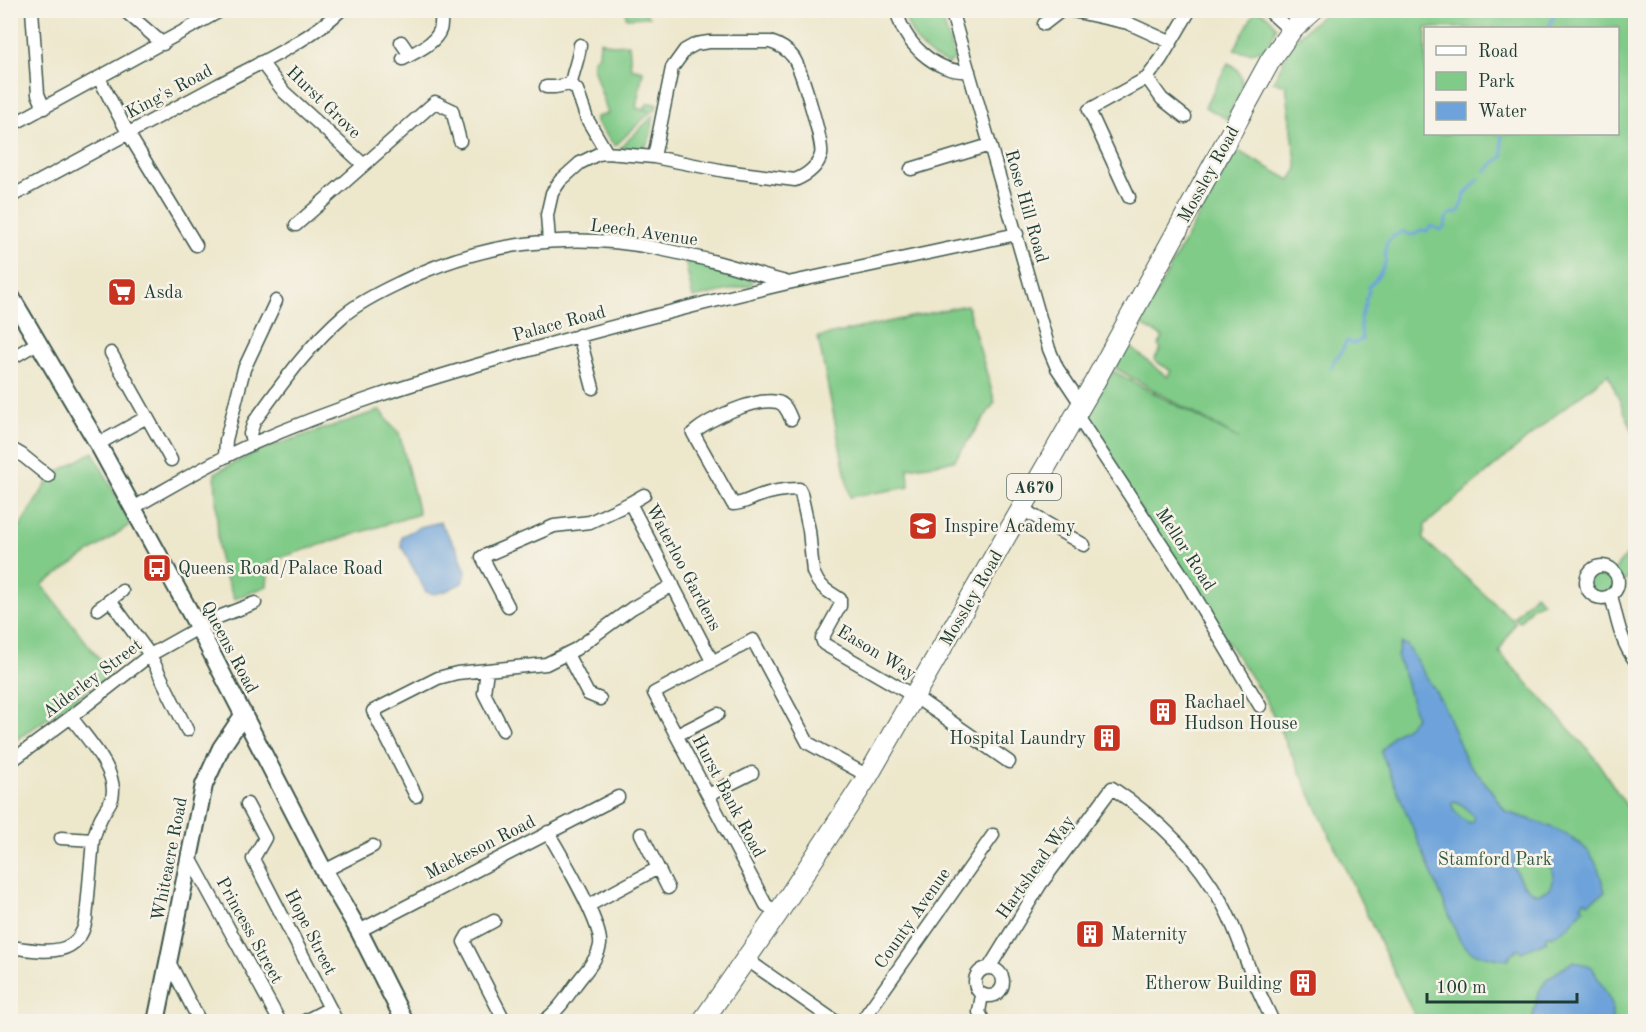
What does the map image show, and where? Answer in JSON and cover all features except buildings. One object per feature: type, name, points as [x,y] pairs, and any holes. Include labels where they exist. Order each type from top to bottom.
[{"type":"main road","name":"Mossley Road","points":[[702,1022],[868,776],[1079,409],[1270,62],[1292,31],[1314,10]]},
{"type":"main road","name":"Queens Road","points":[[11,297],[98,444],[198,627],[405,1022]]},
{"type":"main road","name":"Whiteacre Road","points":[[156,1022],[204,785],[221,748],[244,714]]},
{"type":"street","points":[[32,10],[38,94],[44,108]]},
{"type":"street","points":[[124,10],[163,44]]},
{"type":"street","points":[[10,126],[222,10]]},
{"type":"street","name":"King's Road","points":[[10,197],[261,62],[305,37],[341,10]]},
{"type":"street","points":[[401,42],[406,57],[436,37],[440,31],[441,10]]},
{"type":"street","points":[[897,10],[901,26],[906,34],[933,63],[948,70],[969,71]]},
{"type":"street","name":"Rose Hill Road","points":[[951,10],[1049,350],[1079,409]]},
{"type":"street","points":[[1044,24],[1062,10]]},
{"type":"street","points":[[1068,10],[1128,23],[1170,42]]},
{"type":"street","points":[[1129,197],[1089,110],[1147,78],[1190,10]]},
{"type":"street","points":[[1268,10],[1292,31]]},
{"type":"street","points":[[549,241],[547,215],[552,193],[560,181],[580,163],[598,154],[654,157],[725,171],[795,180],[805,176],[816,166],[822,153],[807,91],[794,58],[786,49],[770,42],[709,42],[696,44],[685,50],[672,68],[654,157]]},
{"type":"street","points":[[571,84],[572,74],[579,60],[580,45]]},
{"type":"street","name":"Hurst Grove","points":[[261,62],[284,92],[364,165]]},
{"type":"street","points":[[99,78],[128,133],[196,245]]},
{"type":"street","points":[[1147,78],[1162,99],[1185,117]]},
{"type":"street","points":[[546,87],[571,84]]},
{"type":"street","points":[[571,84],[577,90],[587,119],[607,153]]},
{"type":"street","name":"Hurst Grove","points":[[296,225],[435,102],[452,110],[460,141]]},
{"type":"street","points":[[911,169],[990,145]]},
{"type":"street","name":"Palace Road","points":[[133,508],[253,444],[350,405],[433,378],[579,335],[789,283],[1017,234]]},
{"type":"street","name":"Leech Avenue","points":[[253,444],[250,434],[254,422],[298,362],[347,313],[382,291],[419,273],[462,257],[522,244],[584,240],[653,248],[712,261],[789,283]]},
{"type":"street","points":[[225,457],[226,440],[244,369],[276,301]]},
{"type":"street","points":[[579,335],[593,387]]},
{"type":"street","points":[[10,359],[39,342]]},
{"type":"street","points":[[111,353],[171,460]]},
{"type":"street","name":"Eason Way","points":[[791,419],[785,407],[778,402],[754,403],[713,419],[693,433],[733,504],[742,504],[774,492],[799,489],[809,530],[813,573],[826,590],[840,599],[840,606],[822,639],[824,644],[914,696]]},
{"type":"street","name":"Mellor Road","points":[[1079,409],[1260,706]]},
{"type":"street","points":[[98,444],[147,417]]},
{"type":"street","points":[[10,448],[22,454],[48,476]]},
{"type":"street","points":[[630,503],[644,495]]},
{"type":"street","name":"Waterloo Gardens","points":[[508,606],[482,556],[554,526],[590,522],[630,503],[712,661]]},
{"type":"street","points":[[1022,509],[1084,545]]},
{"type":"street","points":[[416,796],[373,711],[438,678],[457,673],[546,664],[576,649],[632,608],[673,585]]},
{"type":"street","points":[[98,609],[122,591]]},
{"type":"street","points":[[1611,596],[1619,632],[1635,662]]},
{"type":"street","points":[[110,600],[150,655],[187,730]]},
{"type":"street","name":"Alderley Street","points":[[13,755],[71,717],[150,655],[216,618],[255,603]]},
{"type":"street","points":[[712,661],[753,640],[808,742],[868,776]]},
{"type":"street","points":[[567,654],[588,694],[600,699]]},
{"type":"street","name":"Hurst Bank Road","points":[[712,661],[654,693],[766,905],[777,913]]},
{"type":"street","points":[[487,670],[484,693],[503,730]]},
{"type":"street","points":[[914,696],[1009,762]]},
{"type":"street","points":[[677,735],[718,714]]},
{"type":"street","points":[[10,947],[59,951],[69,946],[84,929],[93,840],[99,822],[111,801],[113,784],[108,768],[71,717]]},
{"type":"street","points":[[708,795],[752,773]]},
{"type":"street","name":"Hartshead Way","points":[[990,968],[1040,885],[1112,788],[1152,818],[1194,859],[1232,923],[1273,1022]]},
{"type":"street","name":"Mackeson Road","points":[[358,930],[618,797]]},
{"type":"street","name":"Hope Street","points":[[247,804],[265,838],[253,859],[337,1022]]},
{"type":"street","points":[[542,1022],[570,993],[597,954],[600,944],[598,930],[588,906],[548,832]]},
{"type":"street","points":[[641,834],[668,888]]},
{"type":"street","name":"County Avenue","points":[[861,1022],[993,835]]},
{"type":"street","points":[[62,838],[93,840]]},
{"type":"street","points":[[324,871],[373,846]]},
{"type":"street","name":"Princess Street","points":[[189,856],[280,1022]]},
{"type":"street","points":[[588,906],[658,868]]},
{"type":"street","points":[[494,921],[468,934],[464,942],[505,1022]]},
{"type":"street","points":[[746,959],[836,1022]]},
{"type":"street","points":[[168,960],[201,1022]]},
{"type":"street","points":[[990,968],[1000,974],[1003,983],[999,992],[991,997],[982,995],[975,988],[975,979],[980,971],[990,968]]},
{"type":"street","points":[[982,995],[979,1012],[984,1022]]},
{"type":"street","points":[[303,1022],[330,1008]]},
{"type":"green space","points":[[626,11],[643,11],[649,17],[626,18]]},
{"type":"green space","points":[[902,11],[940,11],[955,59],[949,64],[924,50],[910,30]]},
{"type":"green space","points":[[1255,11],[1265,14],[1276,27],[1270,41],[1256,52],[1234,50]]},
{"type":"green space","name":"Stamford Park","points":[[1327,11],[1635,11],[1635,436],[1608,374],[1553,417],[1425,525],[1424,540],[1515,622],[1499,652],[1593,755],[1635,819],[1635,1021],[1417,1021],[1266,700],[1082,422],[1113,371],[1239,439],[1115,368],[1128,345],[1167,377],[1171,371],[1154,360],[1161,348],[1158,346],[1163,337],[1140,324],[1234,155],[1238,151],[1290,180],[1297,169],[1286,85],[1273,82],[1294,40]]},
{"type":"green space","points":[[600,41],[613,45],[629,44],[631,68],[643,71],[636,108],[649,111],[644,109],[648,103],[657,104],[656,110],[652,111],[615,146],[596,122],[596,117],[608,114],[593,67],[593,60],[599,55]]},
{"type":"green space","points":[[1228,63],[1238,71],[1242,90],[1227,119],[1205,107]]},
{"type":"green space","points":[[654,115],[650,138],[644,147],[620,148]]},
{"type":"green space","points":[[685,260],[712,266],[753,280],[751,285],[693,298]]},
{"type":"green space","points":[[967,305],[995,402],[954,461],[908,468],[909,487],[850,497],[818,337]]},
{"type":"green space","points":[[381,410],[399,433],[419,514],[269,561],[267,586],[234,599],[219,559],[215,473],[260,450]]},
{"type":"green space","points":[[93,452],[131,524],[42,585],[111,674],[16,740],[10,735],[10,542],[52,475]]},
{"type":"green space","points":[[1635,546],[1635,565],[1632,573],[1618,585],[1614,593],[1601,598],[1589,593],[1586,580],[1592,569],[1606,566],[1615,571]]},
{"type":"green space","points":[[1535,594],[1543,602],[1533,606],[1519,622],[1514,617]]},
{"type":"water","points":[[440,522],[458,550],[466,572],[462,583],[435,594],[426,592],[401,545],[402,536],[420,527]]},
{"type":"water","points":[[1401,643],[1407,645],[1443,704],[1466,760],[1506,812],[1548,826],[1569,836],[1586,849],[1598,869],[1605,892],[1588,903],[1585,900],[1581,905],[1584,908],[1570,925],[1552,937],[1550,935],[1545,938],[1547,941],[1521,952],[1519,949],[1516,950],[1509,955],[1510,958],[1500,959],[1477,954],[1460,941],[1381,752],[1393,735],[1407,727],[1416,718],[1397,656]],"holes":[[[1455,801],[1464,806],[1474,817],[1473,821],[1467,822],[1457,814],[1452,806],[1452,802]],[[1518,857],[1535,857],[1544,860],[1554,874],[1550,889],[1537,894],[1524,885],[1513,865]]]},
{"type":"water","points":[[1574,961],[1592,967],[1612,1004],[1612,1021],[1532,1021],[1538,993],[1548,978]]},
{"type":"waterway","points":[[1548,27],[1557,10]]},
{"type":"waterway","points":[[1486,171],[1503,157],[1501,135]]},
{"type":"waterway","points":[[1331,368],[1346,342],[1349,341],[1352,344],[1362,340],[1360,319],[1369,292],[1368,287],[1384,267],[1385,248],[1388,241],[1402,231],[1413,235],[1422,230],[1427,231],[1431,226],[1440,230],[1445,227],[1446,219],[1450,214],[1459,212],[1465,194],[1479,179]]},
{"type":"place","name":"Asda","points":[[122,292]]},
{"type":"place","name":"Inspire Academy","points":[[923,526]]},
{"type":"place","name":"Queens Road/Palace Road","points":[[157,568]]},
{"type":"place","name":"Rachael Hudson House","points":[[1163,712]]},
{"type":"place","name":"Hospital Laundry","points":[[1107,738]]},
{"type":"place","name":"Maternity","points":[[1090,934]]},
{"type":"place","name":"Etherow Building","points":[[1303,983]]}]
